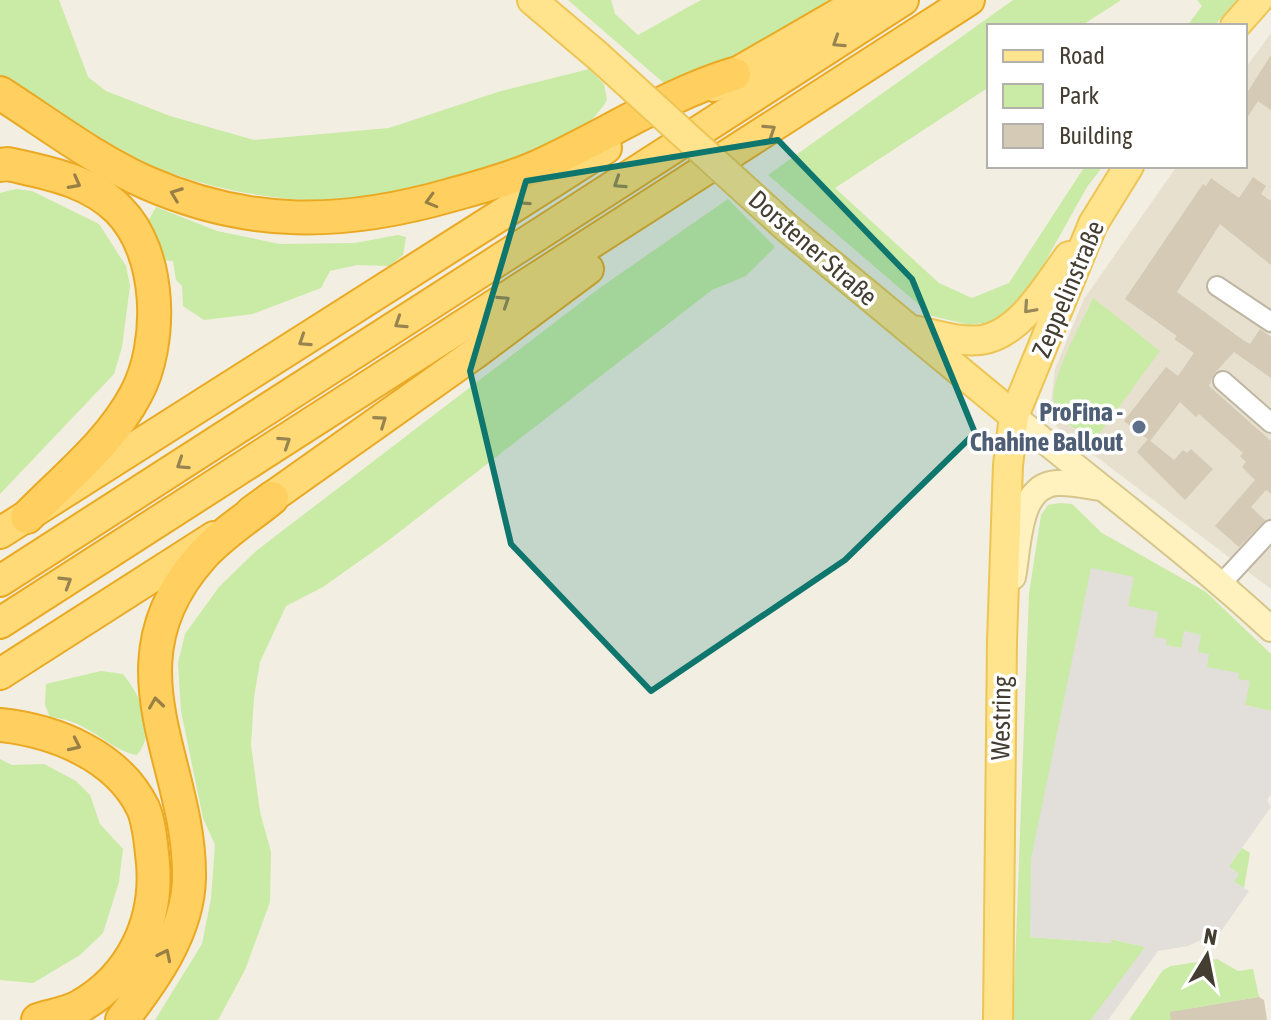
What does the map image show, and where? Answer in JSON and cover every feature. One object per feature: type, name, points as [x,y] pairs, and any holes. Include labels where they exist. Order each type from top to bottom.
[{"type":"highway","points":[[13,525],[580,163],[863,0]]},
{"type":"highway","points":[[0,581],[903,0]]},
{"type":"highway","points":[[0,623],[969,0]]},
{"type":"highway","points":[[0,93],[119,168],[184,198],[279,219],[327,220],[420,204],[505,179],[695,86],[734,74]]},
{"type":"highway","points":[[0,165],[8,164],[70,178],[120,210],[142,247],[156,323],[137,393],[123,415],[100,444],[13,525]]},
{"type":"highway","points":[[0,674],[272,498],[509,328],[615,248],[695,179]]},
{"type":"highway","points":[[122,1020],[151,983],[167,952],[182,917],[189,879],[184,831],[154,693],[163,624],[176,593],[201,556],[272,498]]},
{"type":"highway","points":[[0,725],[32,729],[92,754],[127,786],[143,809],[151,845],[154,883],[149,924],[131,957],[110,985],[77,1008],[38,1020]]},
{"type":"main road","name":"Dorstener Straße","points":[[532,0],[786,227],[1101,488],[1162,531],[1271,629]]},
{"type":"main road","points":[[1237,24],[1258,0]]},
{"type":"main road","name":"Zeppelinstraße","points":[[1014,416],[1093,224],[1128,168]]},
{"type":"main road","points":[[908,329],[973,340],[995,336],[1011,327],[1032,306],[1093,224]]},
{"type":"main road","name":"Westring","points":[[998,1020],[1002,641],[1008,465],[1014,416]]},
{"type":"main road","name":"Dorstener Straße","points":[[1002,641],[1027,502],[1039,488],[1055,483],[1101,488]]},
{"type":"street","points":[[1217,286],[1271,322]]},
{"type":"street","points":[[1223,381],[1271,423]]},
{"type":"street","points":[[1222,583],[1271,530]]},
{"type":"highlighted area","points":[[778,140],[912,279],[975,433],[845,560],[651,691],[511,544],[470,371],[526,181]]},
{"type":"shaded area","points":[[1271,33],[1271,589],[1057,427],[1050,413],[1055,369],[1084,299],[1176,168],[1247,168],[1247,66]]},
{"type":"shaded area","points":[[1091,568],[1134,577],[1128,606],[1158,612],[1154,637],[1167,639],[1166,645],[1181,648],[1184,631],[1201,635],[1198,652],[1209,654],[1207,667],[1239,673],[1238,679],[1250,681],[1245,705],[1271,711],[1271,794],[1267,800],[1271,807],[1229,866],[1239,874],[1234,882],[1249,891],[1222,930],[1188,946],[1158,951],[1108,1020],[1091,1020],[1145,947],[1111,939],[1112,943],[1030,937],[1031,859]]},
{"type":"green space","points":[[0,0],[59,0],[88,77],[106,91],[170,116],[254,140],[389,128],[501,91],[589,69],[604,84],[607,100],[583,128],[550,148],[417,189],[370,198],[327,201],[236,191],[149,164],[0,77]]},
{"type":"green space","points":[[568,0],[611,0],[615,14],[638,35],[701,0],[839,0],[727,59],[666,85]]},
{"type":"green space","points":[[1013,0],[1121,0],[1084,24],[987,24],[987,88],[835,188],[939,283],[972,298],[1009,283],[1084,168],[1101,168],[1087,187],[1021,305],[996,321],[970,325],[932,316],[768,175]]},
{"type":"green space","points":[[1197,0],[1237,0],[1216,24],[1188,24],[1202,6]]},
{"type":"green space","points":[[16,189],[32,191],[99,224],[126,266],[130,286],[122,347],[114,374],[0,494],[0,193]]},
{"type":"green space","points":[[728,199],[775,247],[746,276],[712,290],[385,543],[323,587],[286,606],[260,662],[251,745],[260,812],[271,852],[270,902],[245,970],[218,1020],[155,1020],[202,944],[211,899],[215,845],[203,818],[181,711],[178,663],[185,634],[219,587],[256,551],[601,287]]},
{"type":"green space","points":[[156,207],[217,231],[280,244],[355,243],[398,235],[406,237],[403,255],[389,266],[357,265],[330,271],[321,288],[253,314],[204,320],[183,306],[182,286],[176,280],[173,261],[161,260],[144,229]]},
{"type":"green space","points":[[1093,298],[1160,351],[1093,442],[1060,415],[1054,403],[1054,393],[1062,365]]},
{"type":"green space","points":[[1072,504],[1102,533],[1206,592],[1271,654],[1271,711],[1244,705],[1237,679],[1207,667],[1198,652],[1166,645],[1030,937],[1111,943],[1110,939],[1146,947],[1091,1020],[1013,1020],[1029,594],[1041,515],[1048,505]]},
{"type":"green space","points":[[101,671],[123,674],[141,703],[147,724],[143,745],[137,755],[116,747],[77,724],[50,717],[45,705],[46,684]]},
{"type":"green space","points":[[0,759],[12,765],[44,764],[76,781],[90,795],[100,824],[123,849],[119,882],[103,933],[80,955],[33,983],[0,980]]},
{"type":"green space","points":[[1242,848],[1250,853],[1244,888],[1234,882],[1229,866]]},
{"type":"green space","points":[[1217,959],[1238,971],[1253,969],[1259,997],[1188,1009],[1185,1020],[1129,1020],[1163,970]]},
{"type":"building","points":[[1271,55],[1271,110],[1258,101],[1247,118],[1247,93]]},
{"type":"building","points":[[1253,177],[1266,186],[1261,194],[1271,201],[1271,265],[1220,224],[1177,292],[1250,344],[1260,329],[1271,337],[1271,378],[1234,352],[1214,374],[1209,386],[1271,441],[1271,494],[1266,490],[1251,507],[1265,520],[1239,547],[1215,526],[1255,480],[1242,467],[1246,462],[1240,456],[1243,453],[1199,414],[1196,417],[1180,402],[1150,441],[1124,421],[1166,367],[1178,376],[1194,353],[1174,339],[1177,336],[1125,299],[1203,184],[1206,186],[1211,178],[1239,198]]},
{"type":"building","points":[[1148,439],[1174,460],[1183,450],[1187,453],[1191,449],[1213,469],[1185,500],[1137,452]]},
{"type":"building","points":[[1259,997],[1264,1000],[1267,1020],[1171,1020],[1170,1012]]},
{"type":"place","name":"ProFina - Chahine Ballout","points":[[1139,427]]}]
